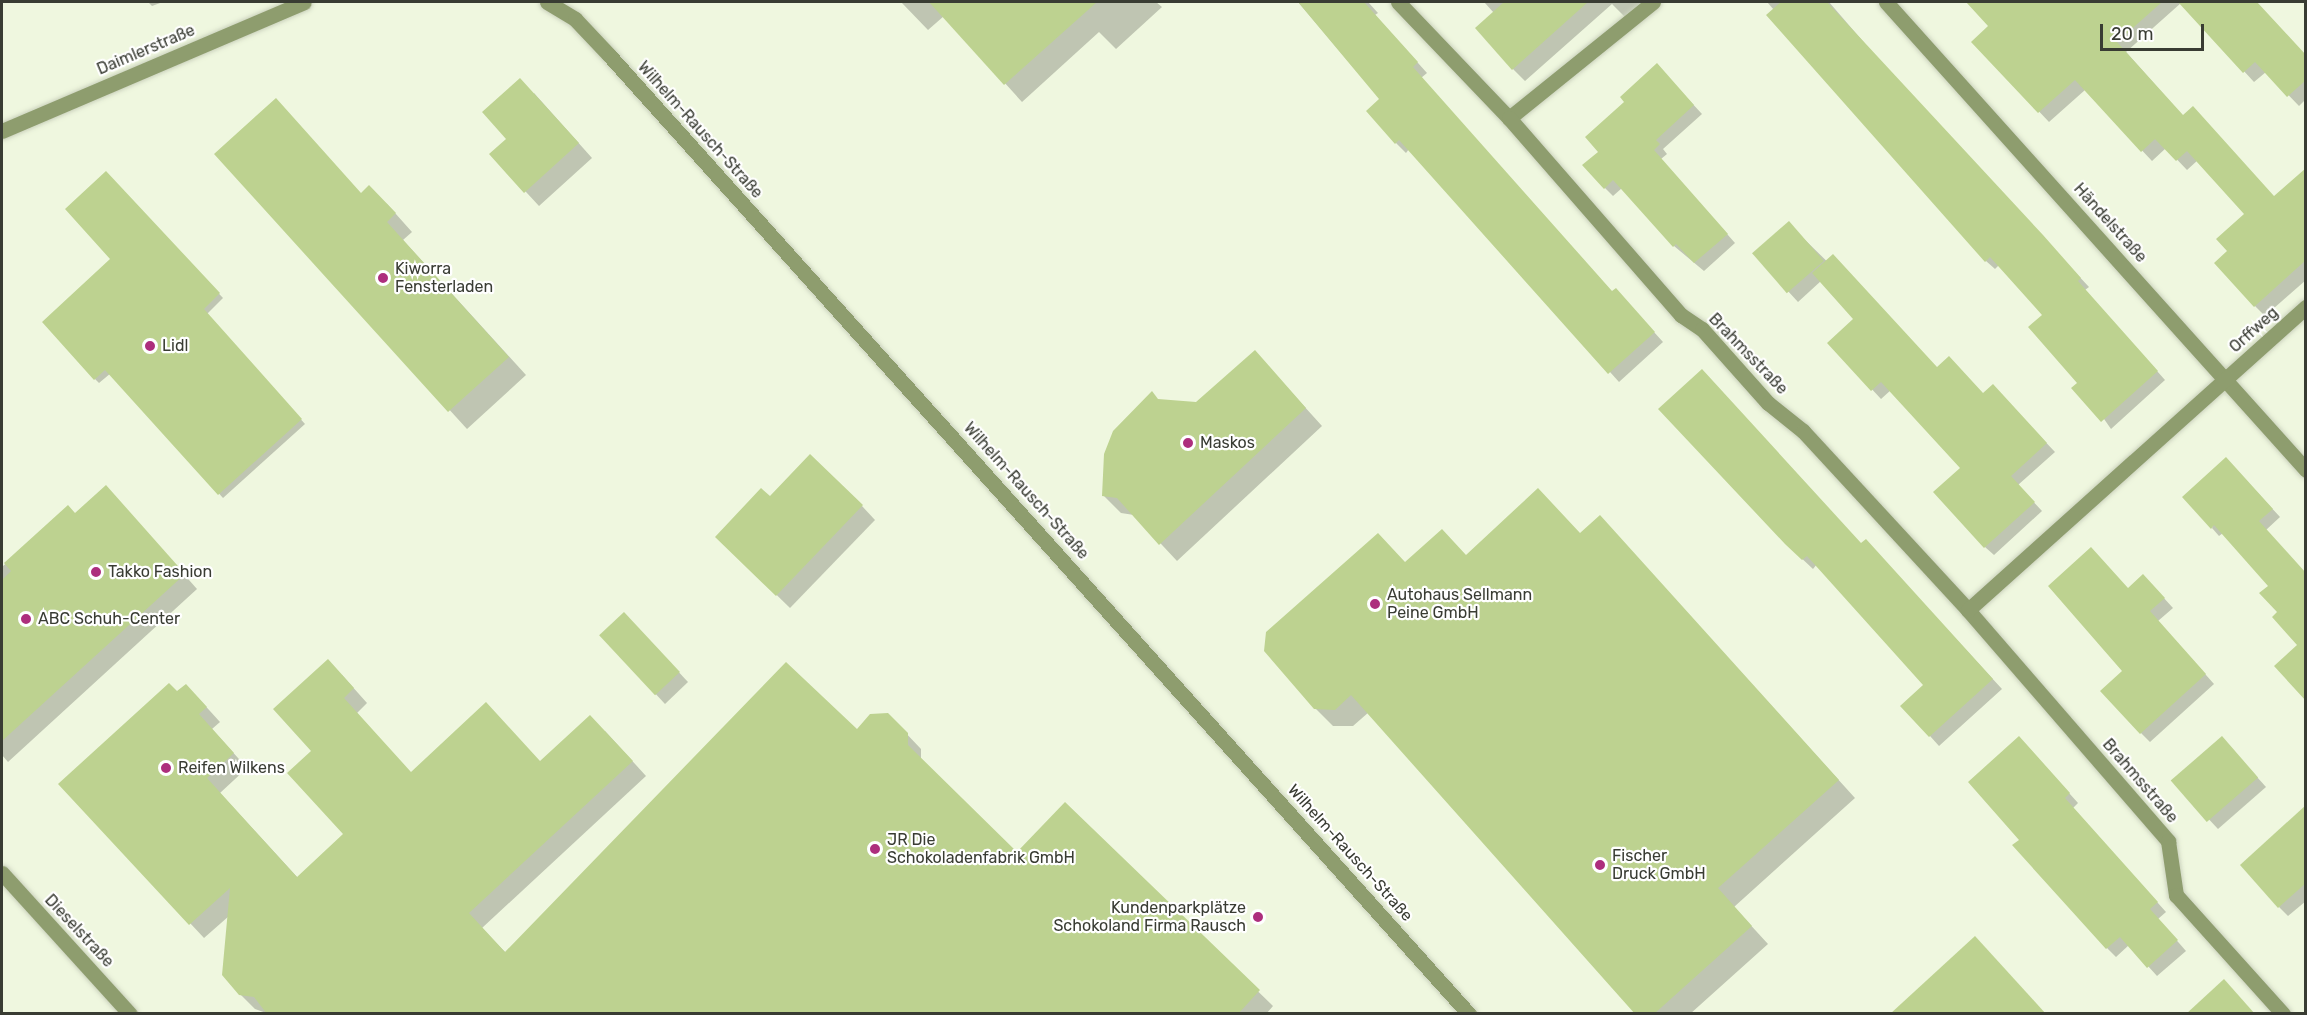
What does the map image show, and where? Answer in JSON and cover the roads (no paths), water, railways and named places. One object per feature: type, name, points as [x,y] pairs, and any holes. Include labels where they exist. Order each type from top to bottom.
[{"type":"street","name":"Daimlerstraße","points":[[2,131],[304,2]]},
{"type":"street","name":"Wilhelm-Rausch-Straße","points":[[547,2],[574,19],[609,55],[1469,1014]]},
{"type":"street","name":"Brahmsstraße","points":[[1398,2],[1509,118],[1681,315],[1702,329],[1768,403],[1803,431],[1968,610],[2168,841],[2176,895],[2283,1014]]},
{"type":"street","points":[[1509,118],[1653,2]]},
{"type":"street","name":"Händelstraße","points":[[1886,2],[2227,379],[2306,470]]},
{"type":"street","name":"Orffweg","points":[[2227,379],[2306,307]]},
{"type":"street","points":[[1968,610],[2227,379]]},
{"type":"street","name":"Dieselstraße","points":[[2,873],[130,1014]]},
{"type":"place","name":"Kiworra Fensterladen","points":[[383,278]]},
{"type":"place","name":"Lidl","points":[[150,346]]},
{"type":"place","name":"Maskos","points":[[1188,443]]},
{"type":"place","name":"Takko Fashion","points":[[96,572]]},
{"type":"place","name":"Autohaus Sellmann Peine GmbH","points":[[1375,604]]},
{"type":"place","name":"ABC Schuh-Center","points":[[26,619]]},
{"type":"place","name":"Reifen Wilkens","points":[[166,768]]},
{"type":"place","name":"JR Die Schokoladenfabrik GmbH","points":[[875,849]]},
{"type":"place","name":"Fischer Druck GmbH","points":[[1600,865]]},
{"type":"place","name":"Kundenparkplätze Schokoland Firma Rausch","points":[[1258,917]]}]
